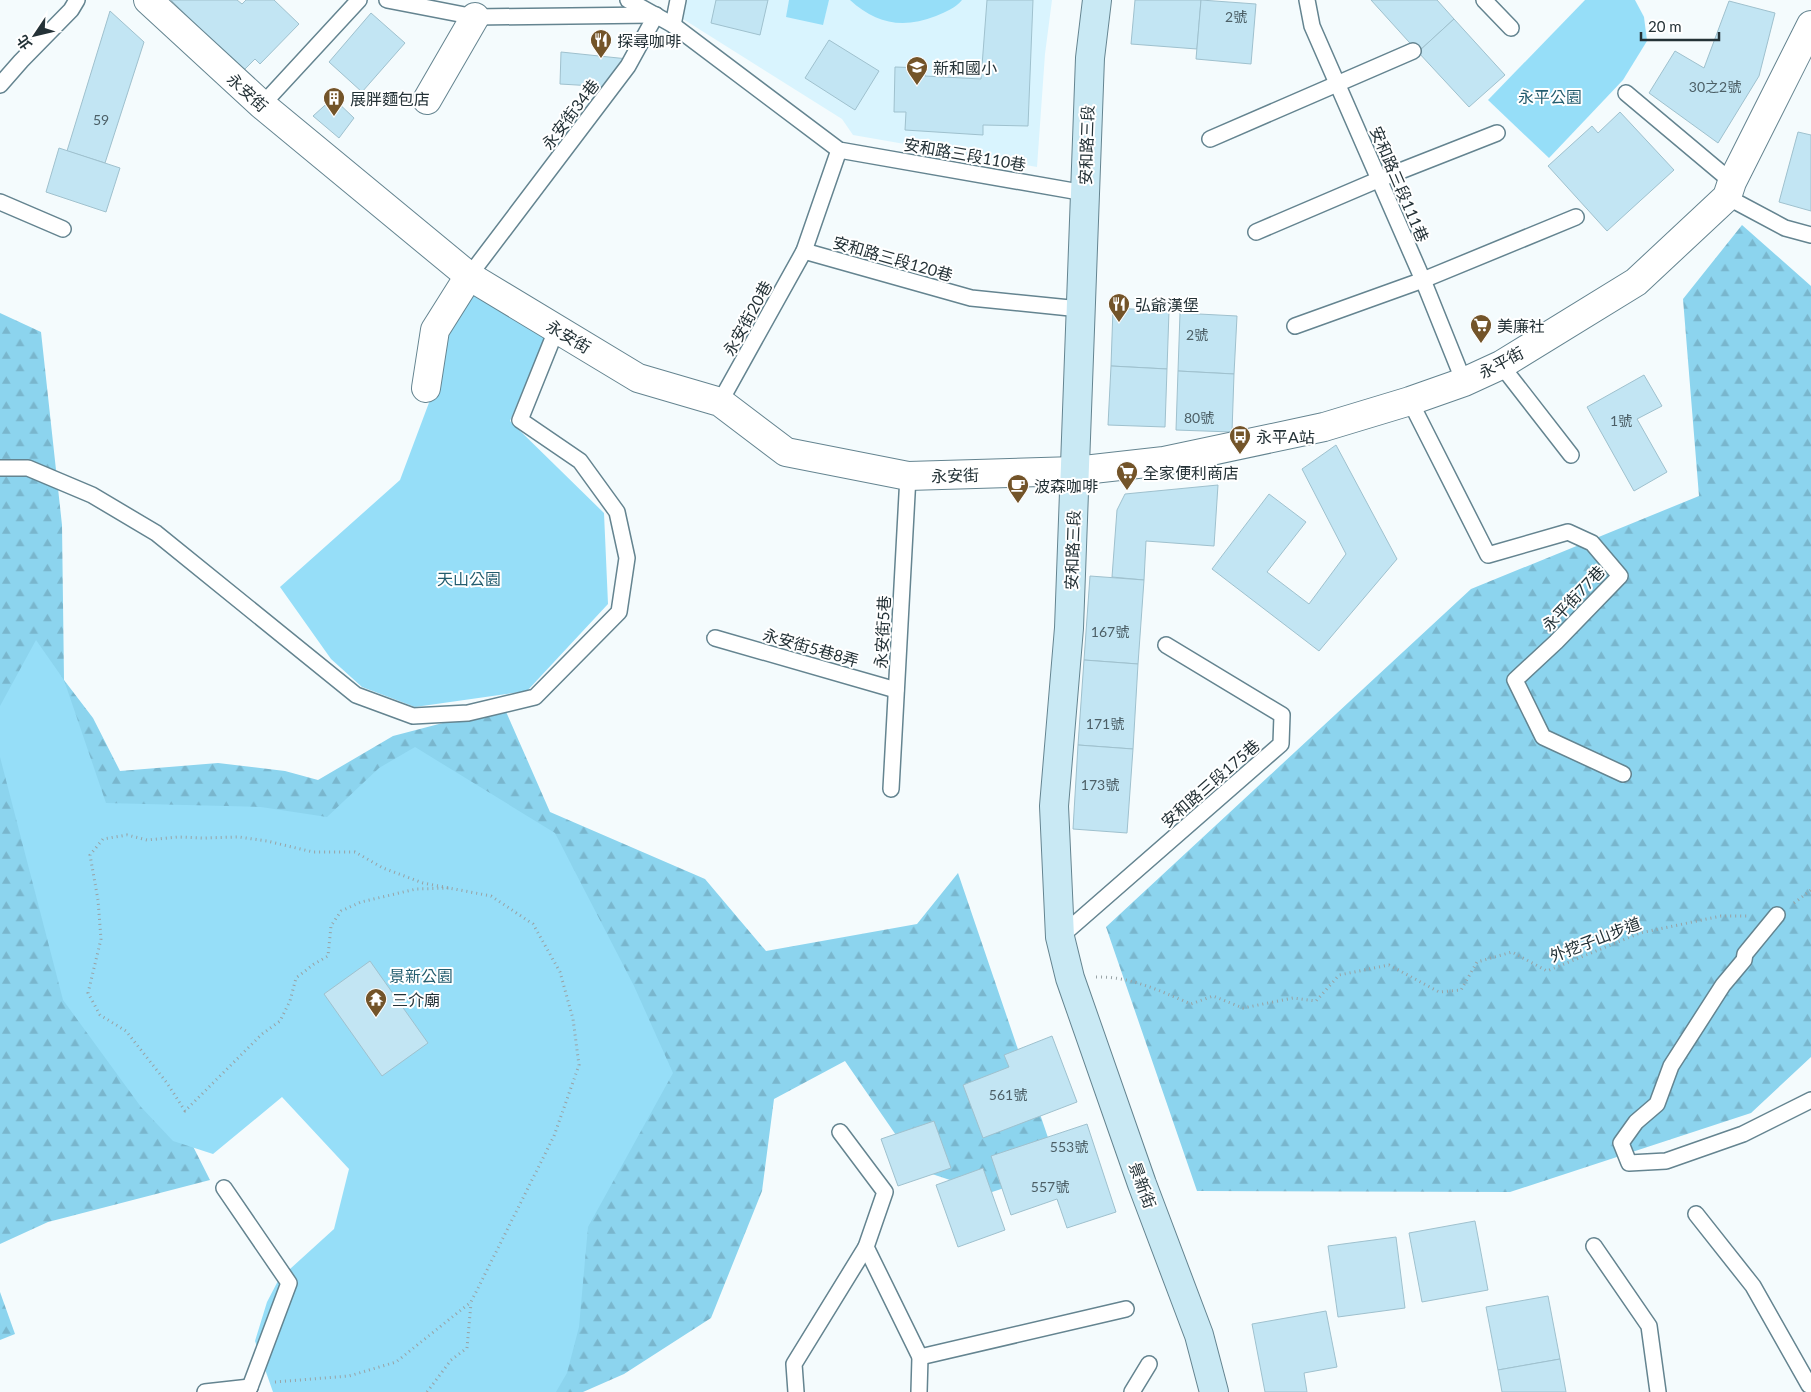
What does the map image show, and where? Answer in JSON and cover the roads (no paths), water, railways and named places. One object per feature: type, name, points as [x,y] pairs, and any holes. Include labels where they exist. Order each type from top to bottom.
[{"type":"main road","name":"安和路三段","points":[[1070,978],[1060,937],[1054,806],[1068,628],[1090,58],[1097,0]]},
{"type":"main road","name":"景新街","points":[[1070,978],[1142,1184],[1199,1335],[1214,1392]]},
{"type":"street","name":"永安街","points":[[148,0],[262,104],[469,276],[638,378],[720,402],[786,452],[908,476],[1075,471]]},
{"type":"street","points":[[427,100],[475,17]]},
{"type":"street","name":"永平街","points":[[1075,471],[1164,461],[1324,426],[1410,401],[1464,382],[1501,364],[1636,282],[1730,190],[1811,26]]},
{"type":"street","points":[[426,388],[436,330],[469,276]]},
{"type":"lane","points":[[0,85],[20,61],[71,10],[77,0]]},
{"type":"lane","points":[[262,104],[359,0]]},
{"type":"lane","points":[[387,0],[475,17],[656,15]]},
{"type":"lane","points":[[628,0],[673,25],[839,150]]},
{"type":"lane","points":[[673,25],[678,0]]},
{"type":"lane","points":[[1308,6],[1320,0]]},
{"type":"lane","points":[[1484,0],[1511,28]]},
{"type":"lane","name":"安和路三段111巷","points":[[1308,6],[1312,26],[1380,179],[1464,382]]},
{"type":"lane","name":"永安街34巷","points":[[469,276],[628,66],[656,15]]},
{"type":"lane","points":[[1210,139],[1413,51]]},
{"type":"lane","points":[[1626,92],[1730,190],[1785,228],[1811,235]]},
{"type":"lane","points":[[1256,232],[1380,179],[1497,133]]},
{"type":"lane","name":"安和路三段110巷","points":[[839,150],[1085,193]]},
{"type":"lane","name":"安和路三段120巷","points":[[839,150],[804,251],[972,298],[1080,309]]},
{"type":"lane","points":[[0,202],[63,229]]},
{"type":"lane","points":[[1295,326],[1423,280],[1576,217]]},
{"type":"lane","name":"永安街20巷","points":[[720,402],[804,251]]},
{"type":"lane","points":[[0,468],[28,468],[92,495],[156,533],[356,695],[413,716],[468,713],[535,697],[619,612],[626,558],[617,512],[580,461],[520,420],[557,328]]},
{"type":"lane","points":[[1501,364],[1572,455]]},
{"type":"lane","name":"永平街77巷","points":[[1410,401],[1488,555],[1568,532],[1592,543],[1620,576],[1556,642],[1515,680],[1543,737],[1623,774]]},
{"type":"lane","name":"永安街5巷","points":[[891,789],[908,476]]},
{"type":"lane","name":"永安街5巷8弄","points":[[715,638],[896,690]]},
{"type":"lane","name":"安和路三段175巷","points":[[1060,937],[1281,744],[1282,715],[1166,645]]},
{"type":"lane","points":[[1777,915],[1745,954],[1744,960],[1723,985],[1671,1066],[1657,1104],[1636,1122],[1621,1143],[1629,1163],[1666,1161],[1743,1134],[1811,1100]]},
{"type":"lane","points":[[796,1392],[794,1364],[866,1247],[885,1192],[840,1132]]},
{"type":"lane","points":[[205,1392],[251,1390],[290,1283],[224,1188]]},
{"type":"lane","points":[[1696,1214],[1753,1286],[1807,1387]]},
{"type":"lane","points":[[1594,1246],[1649,1326],[1658,1392]]},
{"type":"lane","points":[[866,1247],[920,1357],[919,1392]]},
{"type":"lane","points":[[920,1357],[1126,1309]]},
{"type":"lane","points":[[1132,1392],[1149,1364]]},
{"type":"place","name":"探尋咖啡","points":[[601,59]]},
{"type":"place","name":"新和國小","points":[[917,86]]},
{"type":"place","name":"展胖麵包店","points":[[334,117]]},
{"type":"place","name":"弘爺漢堡","points":[[1119,323]]},
{"type":"place","name":"美廉社","points":[[1481,344]]},
{"type":"place","name":"永平A站","points":[[1240,455]]},
{"type":"place","name":"全家便利商店","points":[[1127,491]]},
{"type":"place","name":"波森咖啡","points":[[1018,504]]},
{"type":"place","name":"三介廟","points":[[376,1018]]},
{"type":"park label","name":"永平公園","points":[[1550,96]]},
{"type":"park label","name":"天山公園","points":[[469,578]]},
{"type":"park label","name":"景新公園","points":[[421,975]]}]
